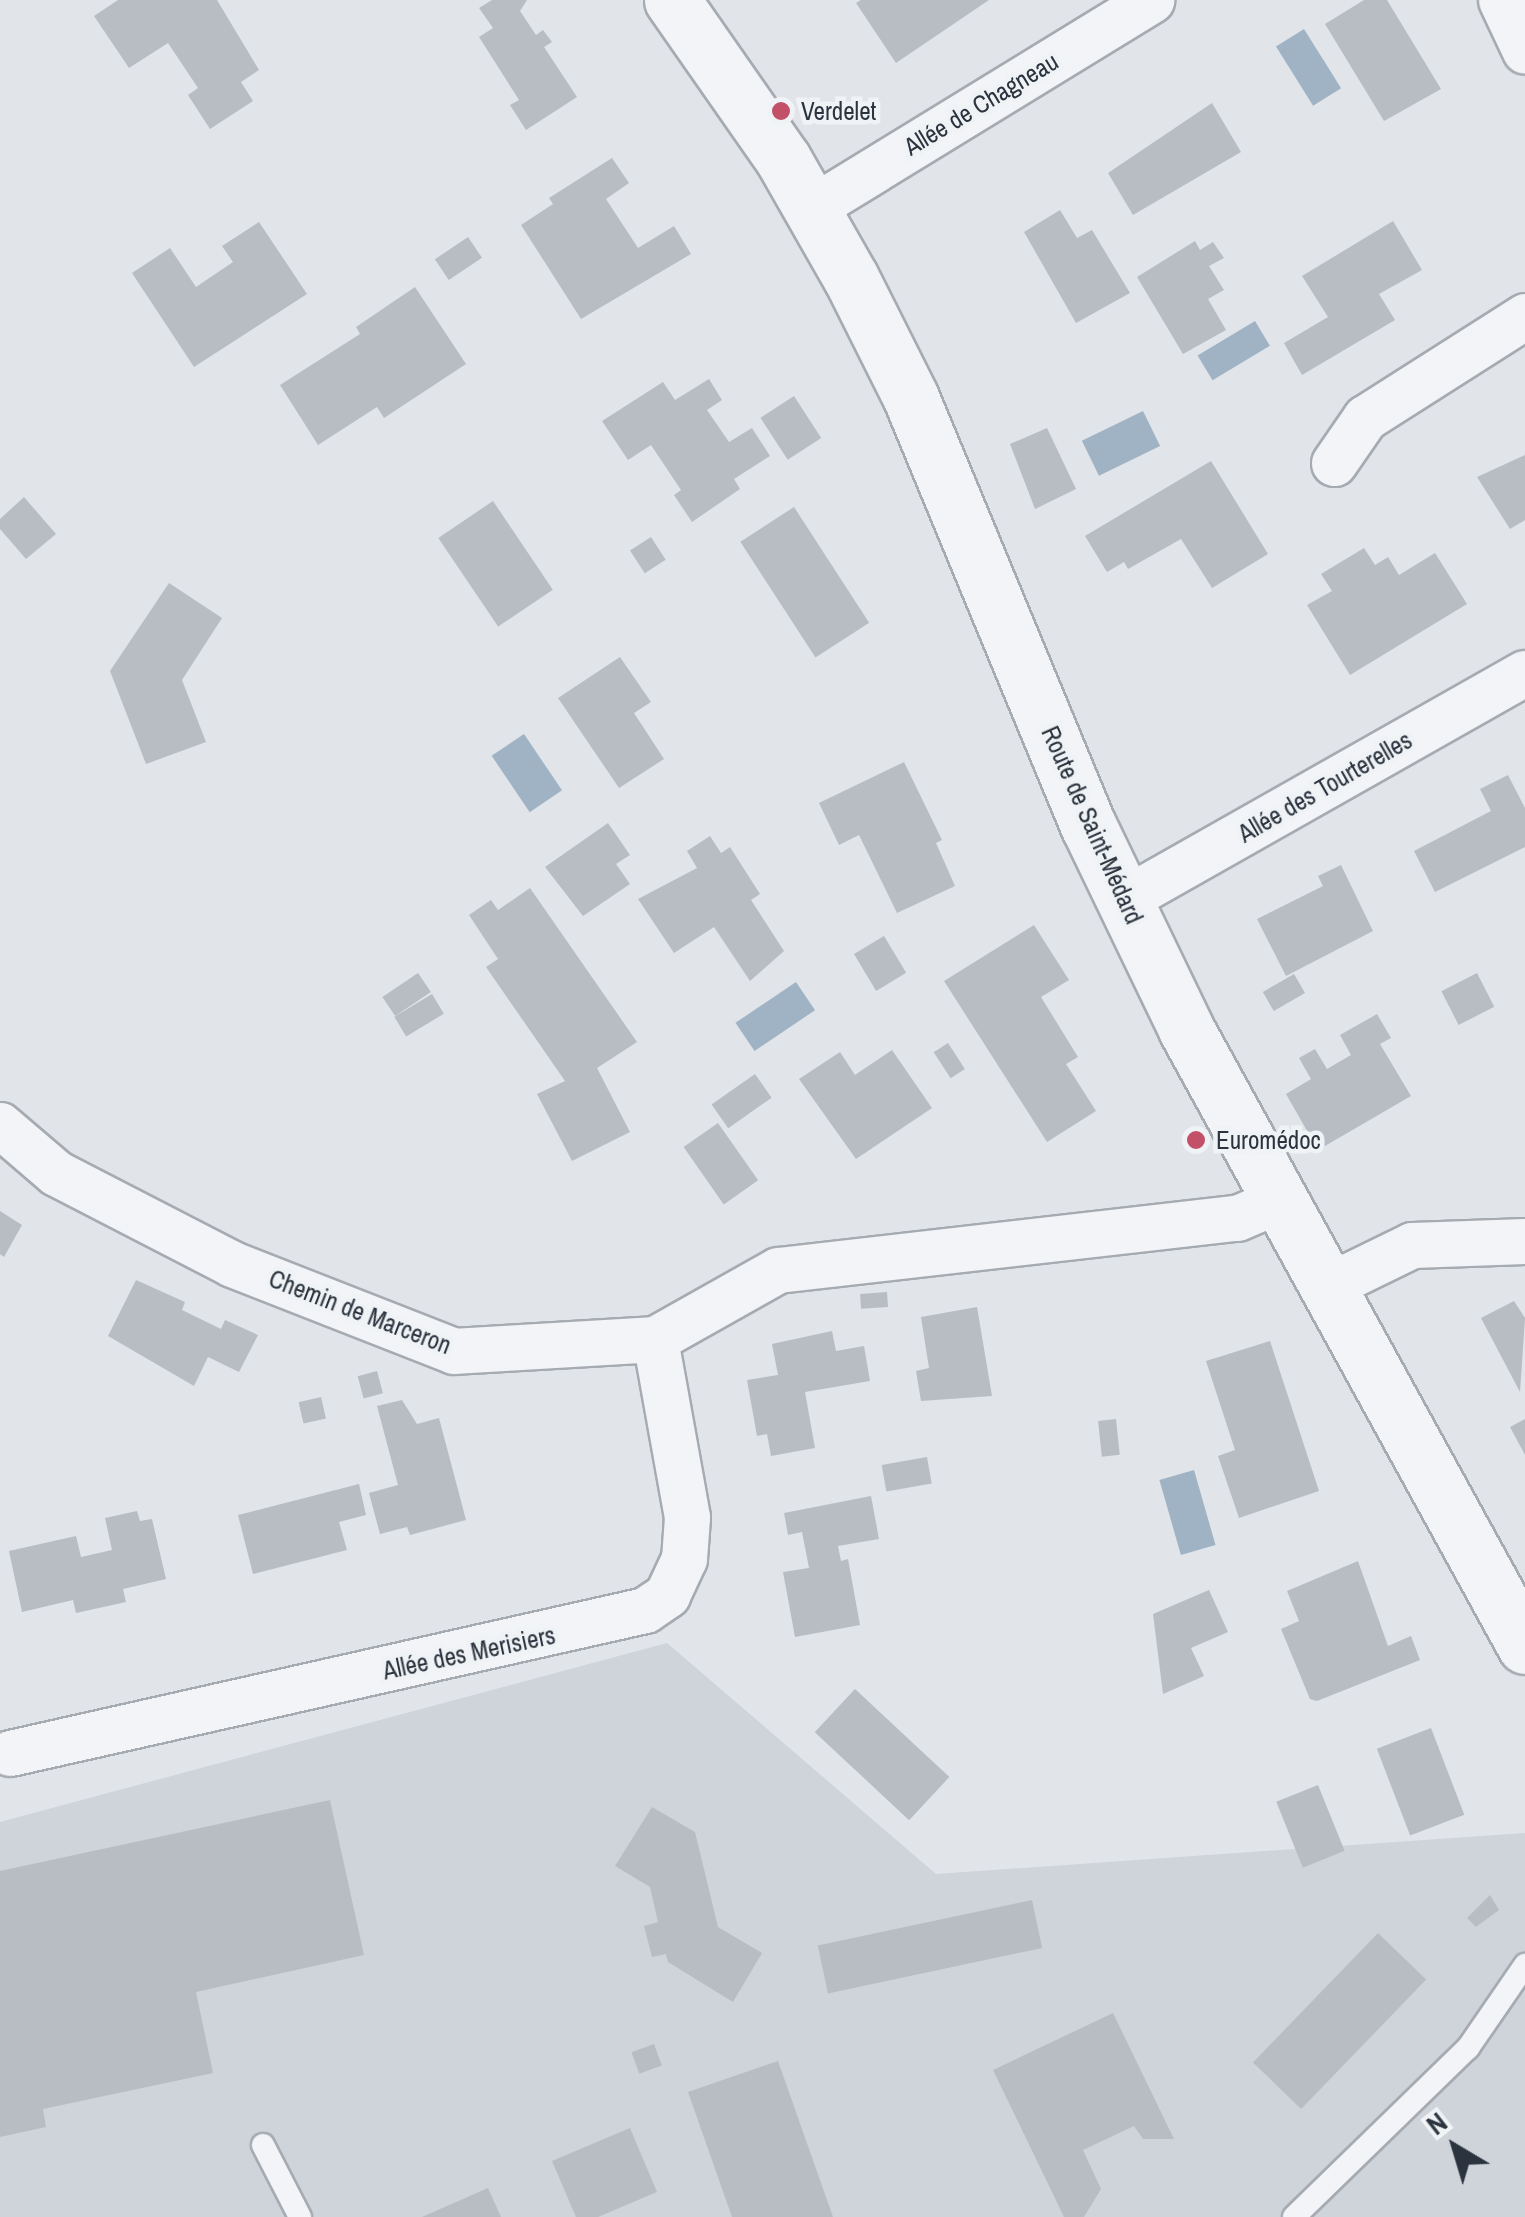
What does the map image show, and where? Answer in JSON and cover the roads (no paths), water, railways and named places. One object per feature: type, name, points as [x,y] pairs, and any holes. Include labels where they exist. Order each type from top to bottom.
[{"type":"street","name":"Route de Saint-Médard","points":[[672,0],[812,208],[911,398],[1125,899],[1277,1201],[1525,1646]]},
{"type":"street","name":"Allée de Chagneau","points":[[812,208],[1151,0]]},
{"type":"street","points":[[1501,0],[1525,51]]},
{"type":"street","points":[[1334,463],[1365,418],[1525,316]]},
{"type":"street","name":"Allée des Tourterelles","points":[[1125,899],[1525,673]]},
{"type":"street","name":"Chemin de Marceron","points":[[0,1125],[56,1173],[232,1264],[454,1351],[655,1339],[778,1270],[1237,1218],[1277,1201]]},
{"type":"street","points":[[1324,1288],[1412,1245],[1525,1241]]},
{"type":"street","name":"Allée des Merisiers","points":[[10,1754],[645,1610],[666,1595],[684,1559],[687,1517],[655,1339]]},
{"type":"lane","points":[[1294,2217],[1468,2048],[1525,1965]]},
{"type":"lane","points":[[263,2145],[300,2217]]},
{"type":"water","points":[[1304,29],[1341,88],[1313,106],[1276,46]]},
{"type":"water","points":[[1255,321],[1270,346],[1213,380],[1198,356]]},
{"type":"water","points":[[1143,411],[1160,446],[1099,476],[1082,441]]},
{"type":"water","points":[[524,734],[562,790],[530,812],[492,756]]},
{"type":"water","points":[[796,982],[815,1010],[754,1051],[735,1023]]},
{"type":"water","points":[[1194,1470],[1215,1545],[1181,1555],[1159,1480]]},
{"type":"place","name":"Verdelet","points":[[781,111]]},
{"type":"place","name":"Euromédoc","points":[[1196,1140]]}]
